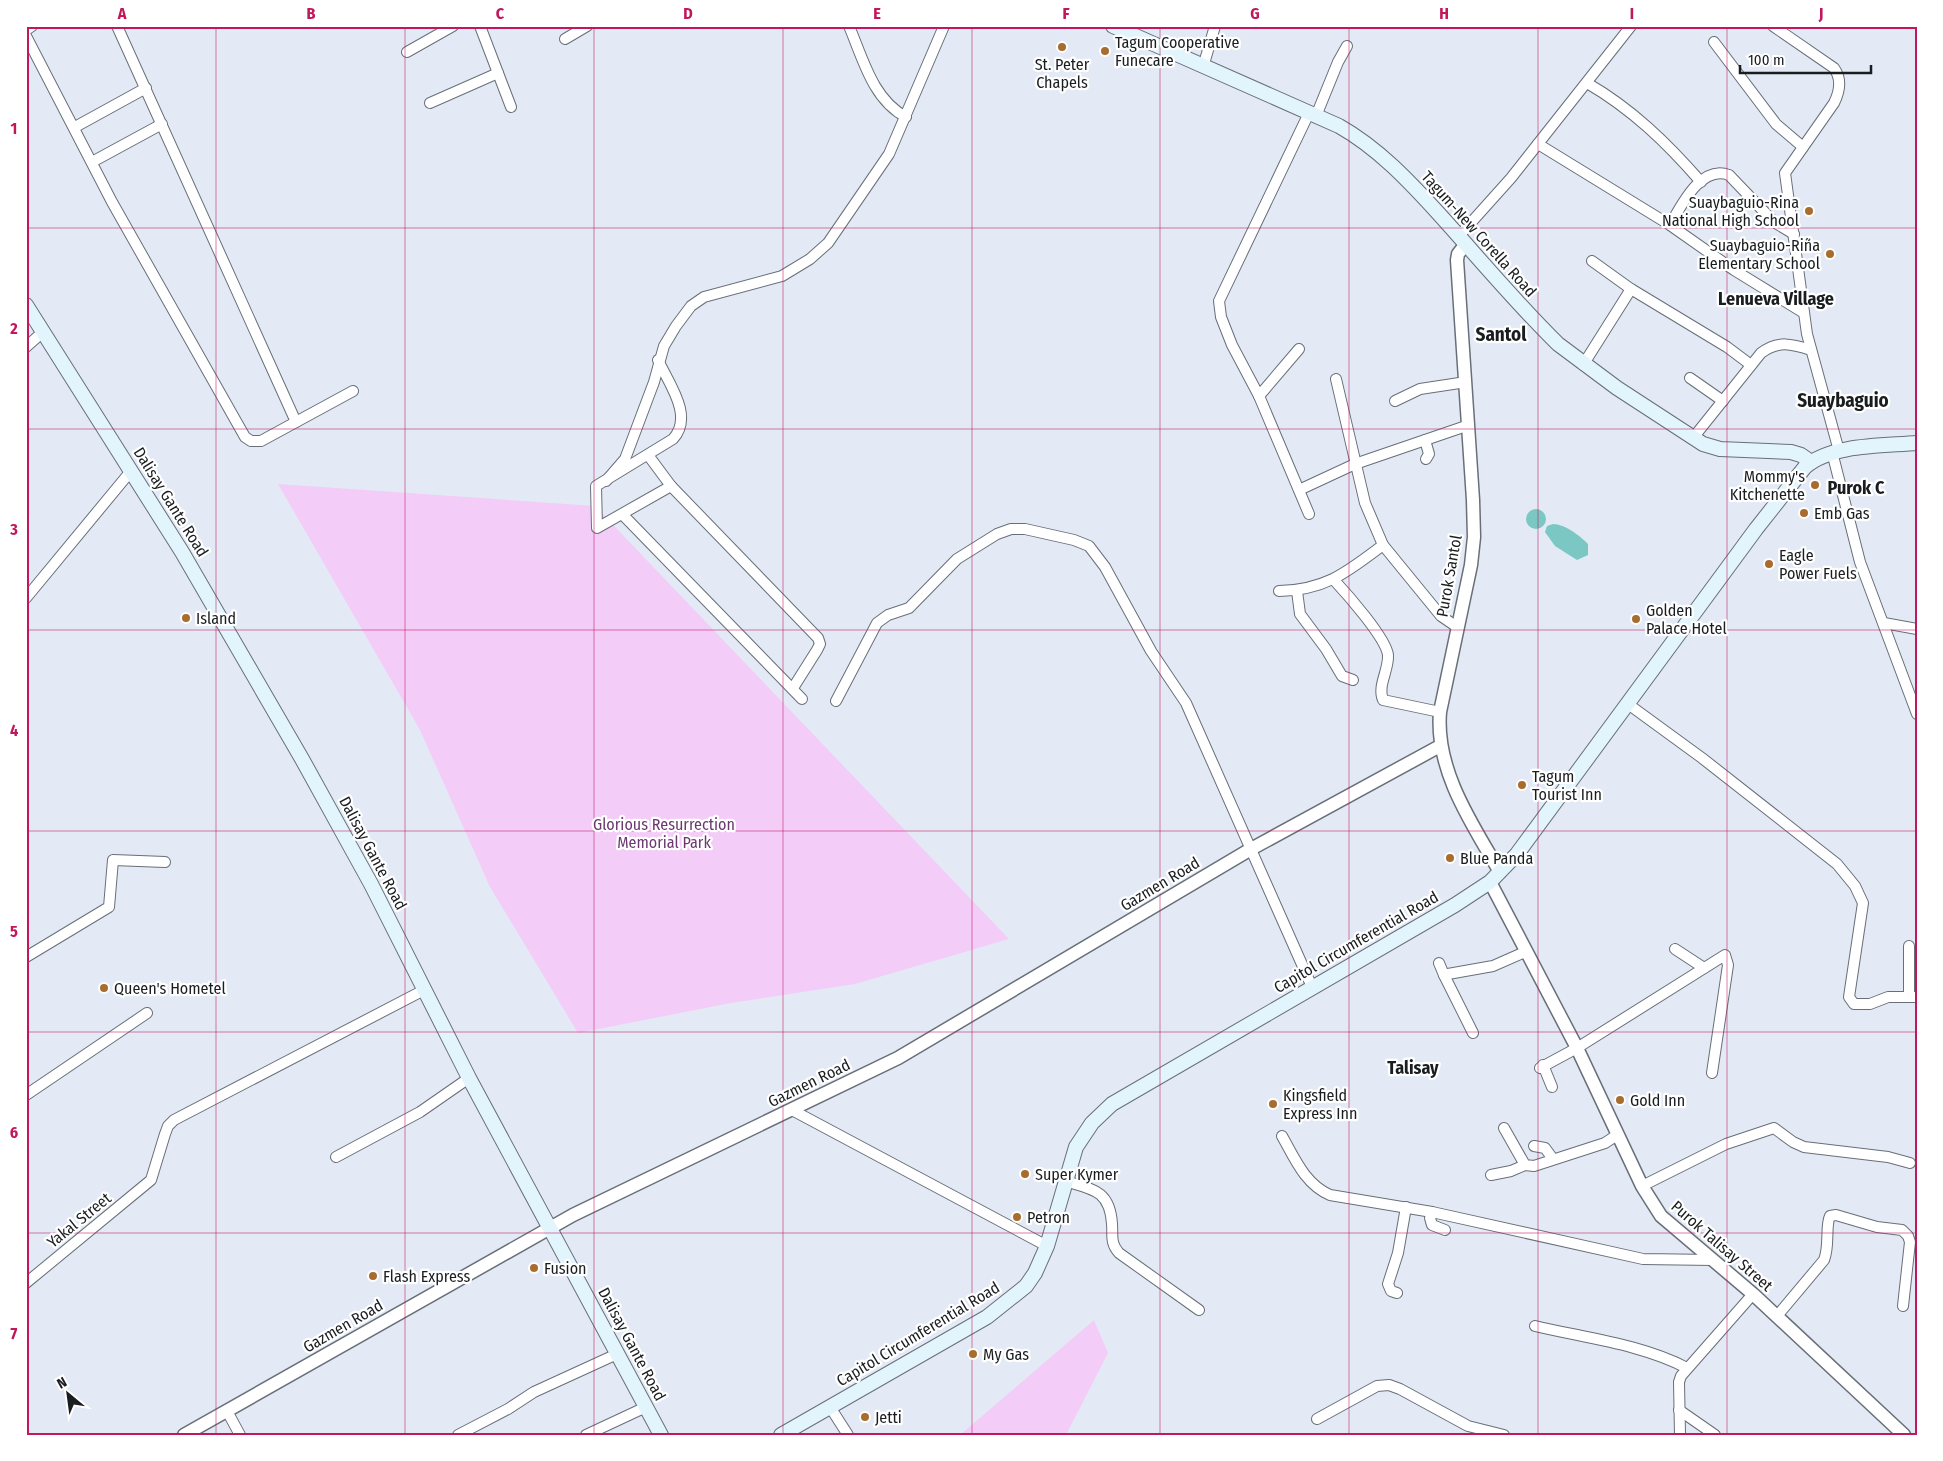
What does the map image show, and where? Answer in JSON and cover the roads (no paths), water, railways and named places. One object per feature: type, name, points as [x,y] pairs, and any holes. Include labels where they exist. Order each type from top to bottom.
[{"type":"main road","name":"Tagum-New Corella Road","points":[[1115,27],[1350,132],[1381,156],[1462,240],[1547,334],[1583,365],[1693,438],[1720,449],[1791,452],[1801,455],[1811,462]]},
{"type":"main road","name":"Dalisay Gante Road","points":[[26,305],[44,330],[182,552],[302,759],[367,877],[469,1078],[660,1435]]},
{"type":"main road","name":"Capitol Circumferential Road","points":[[781,1435],[1002,1307],[1019,1292],[1035,1274],[1047,1246],[1076,1147],[1101,1112],[1455,905],[1495,877],[1528,840],[1791,482],[1811,462],[1836,452],[1917,443]]},
{"type":"street","points":[[26,30],[32,26]]},
{"type":"street","points":[[117,26],[296,422]]},
{"type":"street","points":[[407,52],[453,26]]},
{"type":"street","points":[[480,26],[511,108]]},
{"type":"street","points":[[565,39],[586,26]]},
{"type":"street","points":[[849,26],[870,76],[885,101],[893,110],[906,117]]},
{"type":"street","points":[[606,481],[625,458],[654,382],[658,360],[664,346],[676,326],[692,306],[704,297],[782,276],[810,259],[828,243],[889,154],[944,26]]},
{"type":"street","points":[[1203,67],[1215,26]]},
{"type":"street","points":[[1462,240],[1631,26]]},
{"type":"street","points":[[1779,28],[1834,68],[1839,78],[1837,96],[1786,173],[1804,313],[1811,350],[1860,562],[1870,593],[1916,708]]},
{"type":"street","points":[[26,36],[92,162],[245,437],[251,441],[260,441],[353,390]]},
{"type":"street","points":[[1714,42],[1776,124],[1803,147]]},
{"type":"street","points":[[1309,514],[1259,396],[1232,345],[1221,317],[1219,301],[1347,46]]},
{"type":"street","points":[[430,103],[498,73]]},
{"type":"street","points":[[1587,83],[1614,99],[1636,117],[1668,146],[1701,182]]},
{"type":"street","points":[[75,127],[146,88]]},
{"type":"street","points":[[92,162],[162,124]]},
{"type":"street","points":[[1538,144],[1670,225],[1734,270],[1804,313]]},
{"type":"street","points":[[1670,225],[1691,190],[1701,182],[1720,173],[1729,175],[1774,222],[1794,234]]},
{"type":"street","name":"Purok Santol","points":[[1462,240],[1457,260],[1474,500],[1473,551],[1440,712],[1440,746],[1495,877]]},
{"type":"street","points":[[1592,260],[1630,289],[1727,347],[1751,365]]},
{"type":"street","points":[[1583,365],[1630,289]]},
{"type":"street","points":[[26,347],[44,330]]},
{"type":"street","points":[[1693,438],[1760,353],[1779,344],[1790,344],[1811,350]]},
{"type":"street","points":[[1259,396],[1299,350]]},
{"type":"street","points":[[658,360],[682,412],[682,423],[679,432],[673,439],[596,486],[598,528],[671,486]]},
{"type":"street","points":[[1690,378],[1723,401]]},
{"type":"street","points":[[1336,380],[1365,503],[1383,545],[1441,616],[1457,627]]},
{"type":"street","points":[[1395,401],[1420,388],[1466,382]]},
{"type":"street","points":[[1298,490],[1355,464],[1469,425]]},
{"type":"street","points":[[1425,440],[1429,454],[1426,459]]},
{"type":"street","points":[[648,455],[671,486],[818,638],[820,644],[793,688]]},
{"type":"street","points":[[26,598],[131,471]]},
{"type":"street","points":[[623,515],[802,699]]},
{"type":"street","points":[[836,701],[877,623],[882,618],[909,608],[957,558],[984,540],[1011,529],[1025,529],[1084,543],[1095,552],[1105,567],[1151,650],[1186,703],[1312,987]]},
{"type":"street","points":[[1280,591],[1297,591],[1334,580],[1383,545]]},
{"type":"street","points":[[1334,580],[1358,607],[1387,650],[1387,662],[1381,690],[1383,700],[1440,712]]},
{"type":"street","points":[[1297,591],[1300,614],[1326,649],[1342,676],[1353,680]]},
{"type":"street","points":[[1884,624],[1917,629]]},
{"type":"street","points":[[1628,704],[1702,758],[1837,864],[1846,874],[1863,903],[1849,997],[1854,1004],[1870,1004],[1888,997],[1913,997],[1909,946]]},
{"type":"street","name":"Gazmen Road","points":[[184,1435],[549,1227],[631,1185],[898,1058],[1251,849],[1440,746]]},
{"type":"street","points":[[26,957],[109,907],[113,860],[165,862]]},
{"type":"street","name":"Purok Talisay Street","points":[[1495,877],[1527,951],[1577,1048],[1617,1135],[1642,1186],[1661,1216],[1753,1294],[1904,1435]]},
{"type":"street","points":[[1675,949],[1704,968]]},
{"type":"street","points":[[1444,975],[1493,966],[1527,951]]},
{"type":"street","points":[[1552,1087],[1541,1066],[1577,1048],[1722,955],[1727,957],[1728,965],[1712,1074]]},
{"type":"street","points":[[1439,964],[1472,1033]]},
{"type":"street","name":"Yakal Street","points":[[26,1283],[152,1180],[164,1134],[174,1120],[424,990]]},
{"type":"street","points":[[26,1095],[147,1013]]},
{"type":"street","points":[[336,1157],[420,1112],[469,1078]]},
{"type":"street","points":[[792,1110],[1047,1246]]},
{"type":"street","points":[[1504,1128],[1525,1164]]},
{"type":"street","points":[[1642,1186],[1726,1144],[1774,1128],[1793,1142],[1804,1147],[1888,1157],[1910,1163]]},
{"type":"street","points":[[1491,1175],[1511,1171],[1525,1164],[1534,1166],[1604,1143],[1617,1135]]},
{"type":"street","points":[[1282,1136],[1305,1177],[1319,1190],[1340,1197],[1432,1212],[1643,1259],[1713,1260]]},
{"type":"street","points":[[1534,1146],[1545,1148],[1554,1159]]},
{"type":"street","points":[[1065,1181],[1092,1188],[1103,1195],[1108,1206],[1112,1224],[1112,1242],[1119,1253],[1199,1310]]},
{"type":"street","points":[[1397,1293],[1391,1291],[1388,1284],[1398,1253],[1406,1207]]},
{"type":"street","points":[[1432,1212],[1430,1222],[1432,1225],[1445,1230]]},
{"type":"street","points":[[1777,1316],[1824,1260],[1828,1249],[1827,1222],[1830,1216],[1836,1215],[1877,1227],[1902,1230],[1908,1236],[1910,1242],[1903,1306]]},
{"type":"street","points":[[1680,1435],[1680,1382],[1687,1368],[1753,1294]]},
{"type":"street","points":[[1535,1326],[1636,1349],[1670,1359],[1687,1368]]},
{"type":"street","points":[[458,1435],[508,1409],[534,1392],[617,1354]]},
{"type":"street","points":[[1317,1418],[1377,1386],[1389,1385],[1400,1388],[1468,1430],[1504,1435]]},
{"type":"street","points":[[586,1435],[646,1407]]},
{"type":"street","points":[[830,1407],[848,1435]]},
{"type":"street","points":[[1680,1410],[1715,1435]]},
{"type":"street","points":[[227,1411],[240,1435]]},
{"type":"place","name":"St. Peter Chapels","points":[[1062,47]]},
{"type":"place","name":"Tagum Cooperative Funecare","points":[[1105,51]]},
{"type":"place","name":"Suaybaguio-Rina National High School","points":[[1809,211]]},
{"type":"place","name":"Suaybaguio-Riña Elementary School","points":[[1830,254]]},
{"type":"place","name":"Mommy's Kitchenette","points":[[1815,485]]},
{"type":"place","name":"Emb Gas","points":[[1804,513]]},
{"type":"place","name":"Eagle Power Fuels","points":[[1769,564]]},
{"type":"place","name":"Island","points":[[186,618]]},
{"type":"place","name":"Golden Palace Hotel","points":[[1636,619]]},
{"type":"place","name":"Tagum Tourist Inn","points":[[1522,785]]},
{"type":"place","name":"Blue Panda","points":[[1450,858]]},
{"type":"place","name":"Queen's Hometel","points":[[104,988]]},
{"type":"place","name":"Gold Inn","points":[[1620,1100]]},
{"type":"place","name":"Kingsfield Express Inn","points":[[1273,1104]]},
{"type":"place","name":"Super Kymer","points":[[1025,1174]]},
{"type":"place","name":"Petron","points":[[1017,1217]]},
{"type":"place","name":"Fusion","points":[[534,1268]]},
{"type":"place","name":"Flash Express","points":[[373,1276]]},
{"type":"place","name":"My Gas","points":[[973,1354]]},
{"type":"place","name":"Jetti","points":[[865,1417]]},
{"type":"district","name":"Lenueva Village","points":[[1776,299]]},
{"type":"district","name":"Santol","points":[[1501,334]]},
{"type":"district","name":"Suaybaguio","points":[[1843,400]]},
{"type":"district","name":"Purok C","points":[[1856,488]]},
{"type":"district","name":"Talisay","points":[[1413,1068]]},
{"type":"park label","name":"Glorious Resurrection Memorial Park","points":[[664,833]]}]
